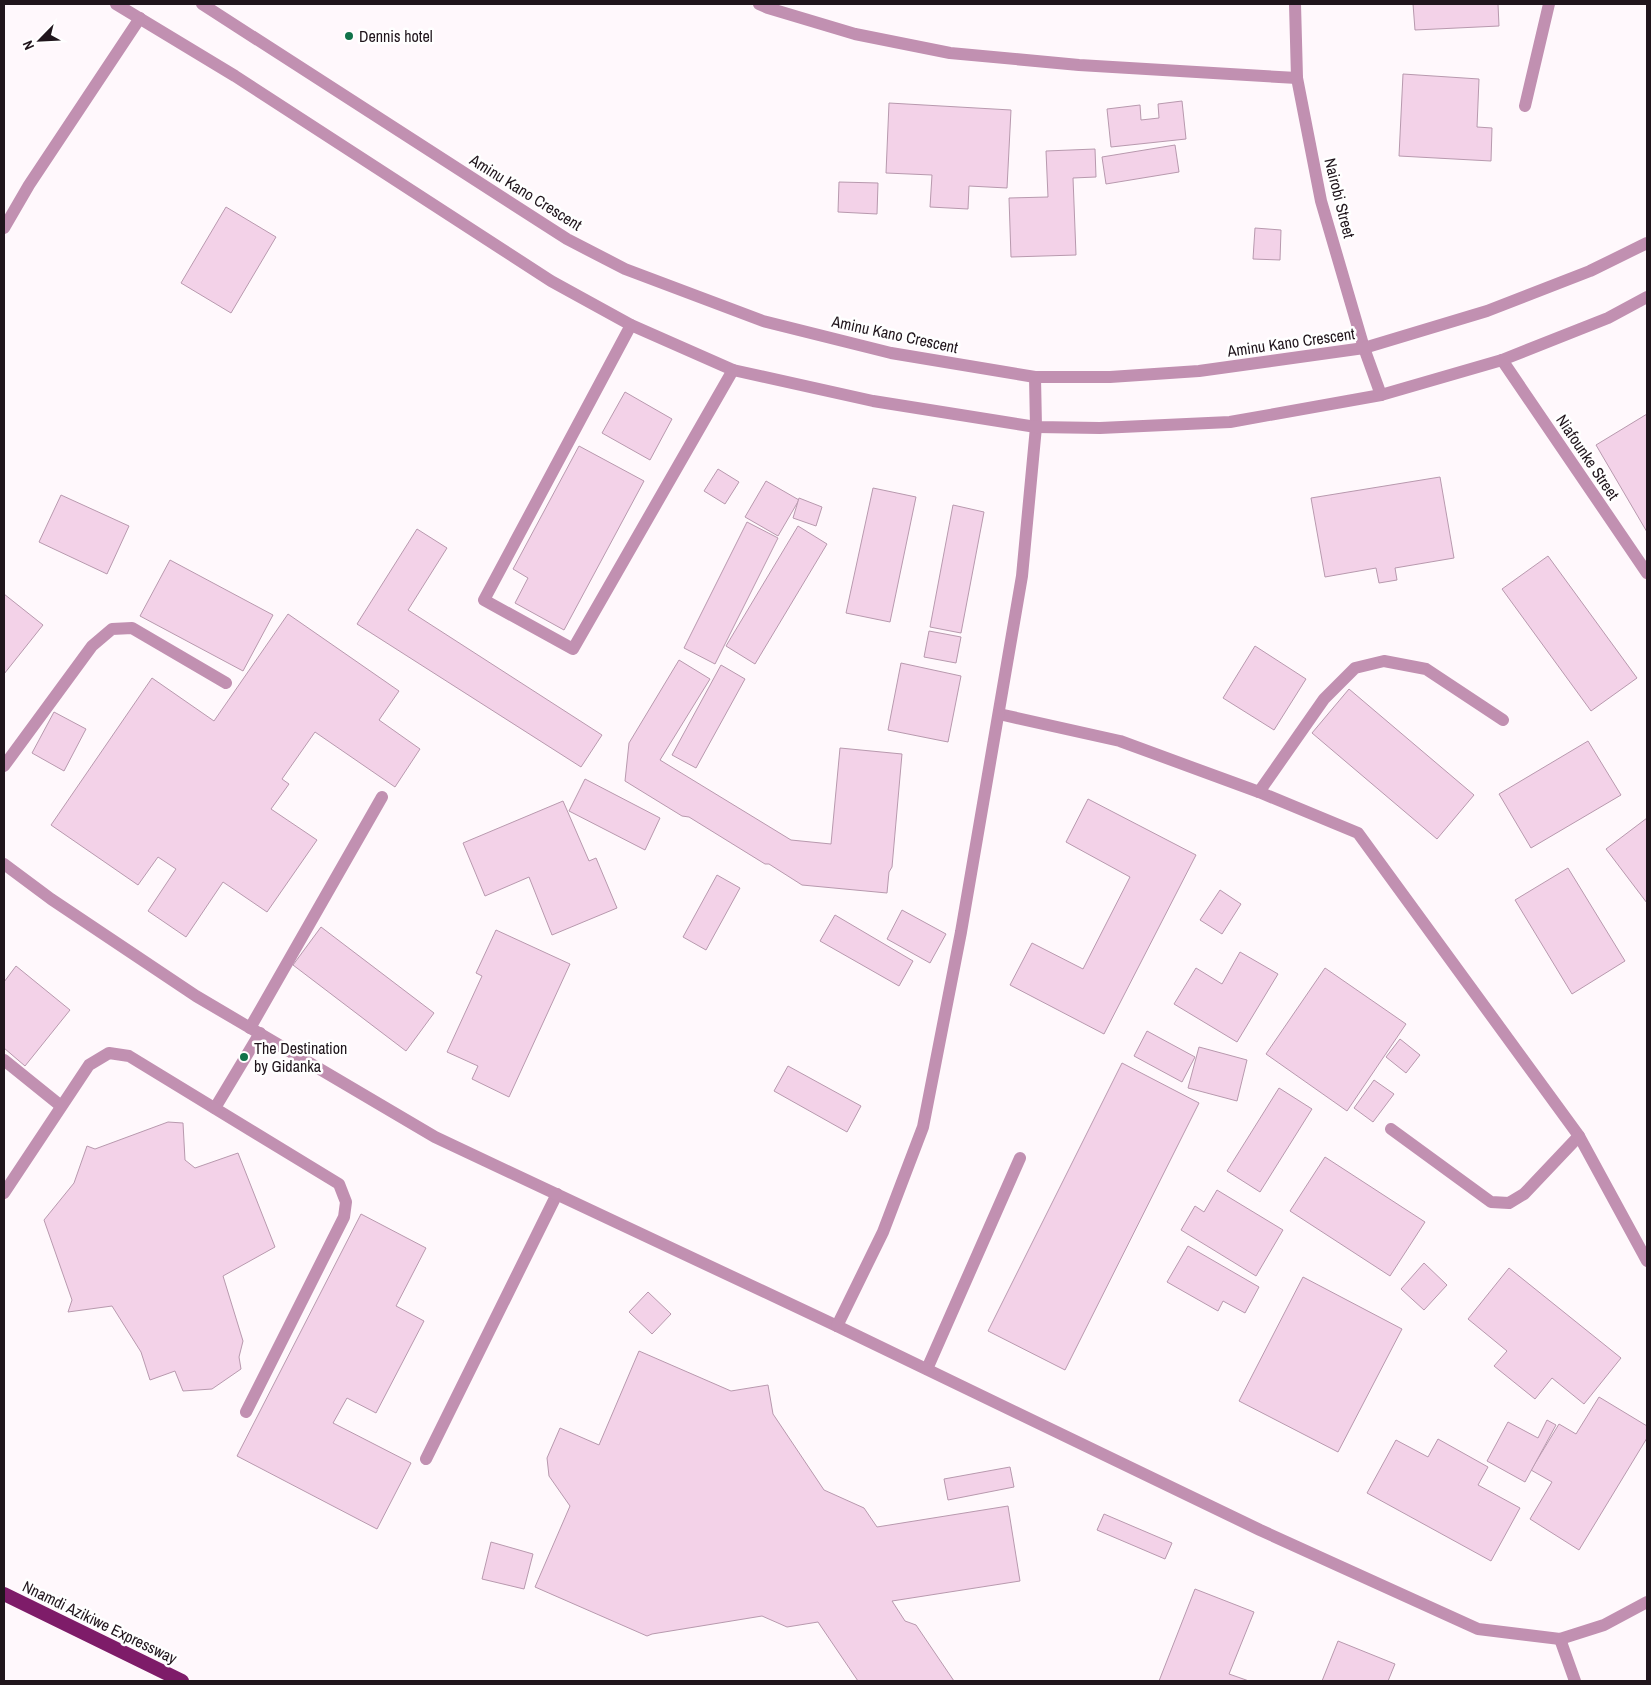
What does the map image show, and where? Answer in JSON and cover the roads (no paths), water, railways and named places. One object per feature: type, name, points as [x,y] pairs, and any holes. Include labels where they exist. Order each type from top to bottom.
[{"type":"highway","name":"Nnamdi Azikiwe Expressway","points":[[4,1594],[182,1681]]},
{"type":"street","points":[[116,4],[235,76],[551,281],[631,326],[733,370],[873,401],[1036,427],[1100,428],[1230,422],[1381,395],[1502,360],[1608,318],[1647,297]]},
{"type":"street","name":"Aminu Kano Crescent","points":[[202,4],[567,239],[625,268],[763,321],[891,353],[1036,376],[1110,377],[1199,371],[1364,348],[1487,311],[1590,271],[1647,243]]},
{"type":"street","points":[[759,4],[854,34],[950,53],[1079,65],[1297,78]]},
{"type":"street","name":"Nairobi Street","points":[[1295,4],[1297,78],[1321,201],[1364,348],[1381,395]]},
{"type":"street","points":[[1525,106],[1549,4]]},
{"type":"street","points":[[4,228],[30,185],[140,18]]},
{"type":"street","points":[[631,326],[484,600],[573,649],[733,370]]},
{"type":"street","name":"Niafounke Street","points":[[1502,360],[1647,572]]},
{"type":"street","points":[[837,1326],[883,1232],[923,1127],[961,932],[1022,576],[1036,427],[1036,376]]},
{"type":"street","points":[[4,766],[92,646],[112,629],[132,628],[226,683]]},
{"type":"street","points":[[1259,792],[1324,700],[1355,668],[1384,662],[1426,669],[1503,720]]},
{"type":"street","points":[[999,714],[1120,741],[1259,792],[1358,833],[1579,1136],[1647,1261]]},
{"type":"street","points":[[215,1108],[255,1030],[382,797]]},
{"type":"street","points":[[4,864],[51,899],[188,990],[435,1137],[837,1326],[1260,1530],[1478,1629],[1560,1639],[1604,1626],[1647,1602]]},
{"type":"street","points":[[4,1193],[89,1065],[109,1053],[129,1056],[339,1184],[346,1202],[344,1218],[246,1412]]},
{"type":"street","points":[[4,1060],[61,1106]]},
{"type":"street","points":[[1391,1129],[1490,1202],[1509,1203],[1524,1194],[1579,1136]]},
{"type":"street","points":[[927,1369],[1020,1158]]},
{"type":"street","points":[[426,1459],[557,1194]]},
{"type":"street","points":[[1560,1639],[1575,1681]]},
{"type":"place","name":"Dennis hotel","points":[[349,36]]},
{"type":"place","name":"The Destination by Gidanka","points":[[244,1057]]}]
